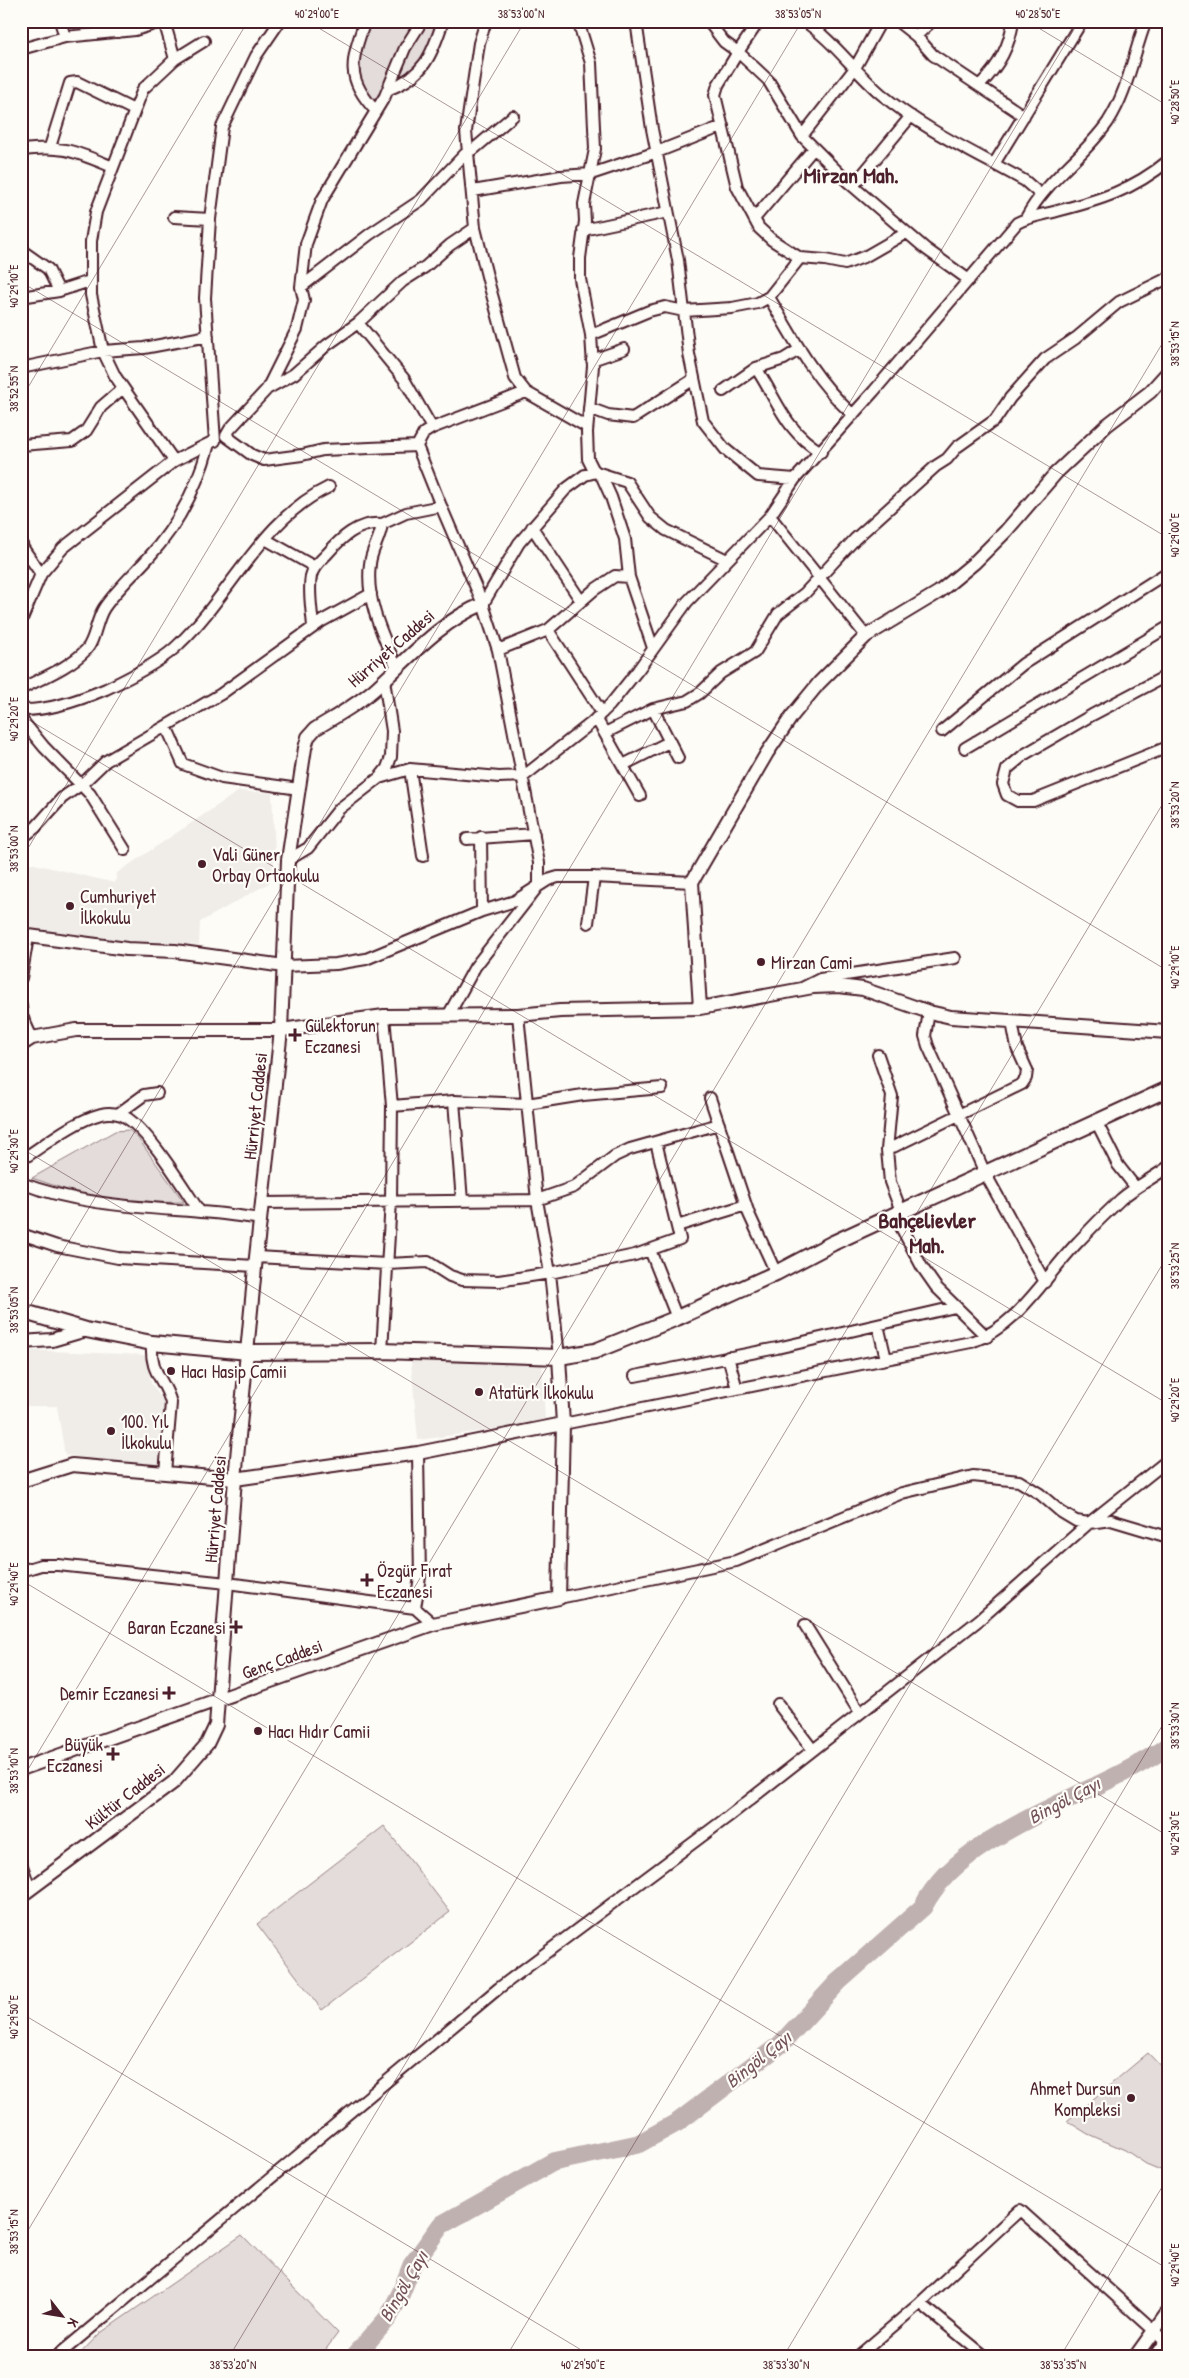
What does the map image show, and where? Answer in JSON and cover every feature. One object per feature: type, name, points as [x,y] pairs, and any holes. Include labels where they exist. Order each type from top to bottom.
[{"type":"main road","points":[[21,1311],[86,1330],[152,1343],[248,1352],[382,1351],[559,1357],[595,1351],[677,1318],[776,1273],[832,1243],[1168,1088]]},
{"type":"street","points":[[60,21],[65,37]]},
{"type":"street","points":[[115,21],[119,32]]},
{"type":"street","points":[[21,49],[65,37],[135,30],[164,21],[175,59]]},
{"type":"street","points":[[21,689],[78,658],[87,649],[103,609],[150,556],[178,517],[202,471],[212,442],[205,298],[210,219],[222,127],[256,56],[280,21]]},
{"type":"street","points":[[365,21],[353,67],[354,82],[363,98],[376,111]]},
{"type":"street","points":[[21,621],[41,574],[63,548],[174,461],[226,436],[267,389],[297,329],[304,300],[301,287],[306,244],[322,200],[389,89],[405,48],[422,21]]},
{"type":"street","points":[[389,89],[405,83],[419,72],[430,57],[443,21]]},
{"type":"street","points":[[486,21],[471,90],[466,131],[475,228],[515,378],[526,392],[587,426]]},
{"type":"street","points":[[578,21],[590,62],[595,149],[584,204],[584,230],[580,258],[580,279],[591,335],[592,360],[587,426],[588,459],[596,472],[602,477],[611,497],[625,539],[628,577],[654,648]]},
{"type":"street","points":[[636,21],[657,152],[678,260],[694,379],[703,421],[730,454],[758,476],[795,478]]},
{"type":"street","points":[[708,21],[724,42],[738,52],[768,80],[802,136],[814,148],[853,186],[906,232],[969,280]]},
{"type":"street","points":[[759,21],[718,85],[715,95],[737,187],[759,228],[772,240],[800,258],[845,264],[866,256],[906,232]]},
{"type":"street","points":[[804,21],[822,34],[880,94],[911,116],[1025,181],[1041,195]]},
{"type":"street","points":[[802,136],[855,68],[881,21]]},
{"type":"street","points":[[897,21],[916,36],[933,55],[1024,116]]},
{"type":"street","points":[[916,36],[932,21]]},
{"type":"street","points":[[980,85],[993,71],[1004,53],[1011,35],[1012,21]]},
{"type":"street","points":[[994,164],[1082,21]]},
{"type":"street","points":[[1026,218],[1041,195],[1092,142],[1108,122],[1124,91],[1146,21]]},
{"type":"street","points":[[174,461],[123,388],[103,351],[96,327],[90,281],[91,241],[96,212],[134,110],[144,89],[175,59],[204,41]]},
{"type":"street","points":[[50,147],[70,83],[77,82],[134,110]]},
{"type":"street","points":[[301,287],[370,234],[421,200],[467,152],[474,149],[513,116]]},
{"type":"street","points":[[853,186],[911,116]]},
{"type":"street","points":[[473,191],[552,178],[591,174],[657,152],[723,126]]},
{"type":"street","points":[[21,150],[50,147],[76,152],[113,167]]},
{"type":"street","points":[[754,219],[814,148]]},
{"type":"street","points":[[380,778],[410,769],[499,777],[524,776],[599,716],[638,670],[687,602],[770,516],[795,478],[853,416],[1017,223],[1026,218],[1062,210],[1119,192],[1147,178],[1168,161]]},
{"type":"street","points":[[584,230],[668,212]]},
{"type":"street","points":[[174,217],[210,219]]},
{"type":"street","points":[[267,389],[294,374],[327,345],[358,324],[403,281],[425,267],[450,245],[475,228]]},
{"type":"street","points":[[21,250],[48,269],[59,291]]},
{"type":"street","points":[[591,335],[649,311],[666,307],[684,311],[732,308],[758,303],[769,297],[800,258]]},
{"type":"street","points":[[605,732],[653,710],[687,701],[700,693],[721,674],[754,652],[778,614],[805,593],[819,575],[855,540],[936,466],[995,420],[1010,398],[1045,359],[1076,338],[1119,302],[1168,278]]},
{"type":"street","points":[[21,297],[59,291],[90,281]]},
{"type":"street","points":[[769,297],[830,394],[853,416]]},
{"type":"street","points":[[358,324],[404,379],[432,428]]},
{"type":"street","points":[[21,368],[103,351],[144,348],[208,336]]},
{"type":"street","points":[[592,360],[624,349]]},
{"type":"street","points":[[723,391],[756,368],[784,359],[800,349]]},
{"type":"street","points":[[756,368],[789,426],[805,442],[821,452]]},
{"type":"street","points":[[700,1008],[692,882],[767,754],[792,716],[819,683],[866,636],[938,592],[974,563],[1006,531],[1056,473],[1107,425],[1150,392],[1168,372]]},
{"type":"street","points":[[589,408],[608,415],[633,418],[694,379]]},
{"type":"street","points":[[21,445],[72,441],[86,431],[101,407],[123,388]]},
{"type":"street","points":[[449,1014],[476,967],[540,885],[539,863],[524,776],[498,650],[483,604],[440,506],[417,446],[424,433],[432,428],[526,392]]},
{"type":"street","points":[[226,436],[252,455],[264,460],[323,450],[417,446]]},
{"type":"street","points":[[483,604],[519,543],[532,527],[566,489],[585,475],[596,472],[627,482],[650,517],[666,530],[727,560]]},
{"type":"street","points":[[21,710],[53,707],[90,696],[123,681],[179,645],[207,614],[265,539],[295,509],[316,493],[329,487]]},
{"type":"street","points":[[314,627],[311,576],[314,567],[342,537],[359,528],[382,524],[406,513],[440,506]]},
{"type":"street","points":[[770,516],[866,636]]},
{"type":"street","points":[[382,524],[380,538],[372,554],[369,566],[371,594],[380,628],[397,668]]},
{"type":"street","points":[[532,527],[581,601]]},
{"type":"street","points":[[265,539],[314,567]]},
{"type":"street","points":[[21,541],[23,548],[41,574]]},
{"type":"street","points":[[942,731],[1023,664],[1168,572]]},
{"type":"street","points":[[498,650],[548,630],[581,601],[615,576],[628,577]]},
{"type":"street","points":[[23,835],[62,798],[82,784],[106,760],[221,694],[314,627],[371,594]]},
{"type":"street","name":"Hürriyet Caddesi","points":[[218,1700],[235,1478],[255,1261],[281,1030],[288,860],[308,737],[315,729],[368,694],[448,622],[461,613],[483,604]]},
{"type":"street","points":[[965,748],[1168,627]]},
{"type":"street","points":[[548,630],[599,716],[605,732],[640,796]]},
{"type":"street","points":[[1168,676],[1092,715],[1024,754],[1007,769],[1003,784],[1007,795],[1012,798],[1018,801],[1033,801],[1168,747]]},
{"type":"street","points":[[288,860],[308,848],[339,809],[380,778],[387,768],[391,757],[392,731],[384,680]]},
{"type":"street","points":[[653,710],[678,758]]},
{"type":"street","points":[[21,719],[44,747],[82,784],[111,825],[125,850]]},
{"type":"street","points":[[166,726],[183,764],[222,778],[299,789]]},
{"type":"street","points":[[623,765],[669,742]]},
{"type":"street","points":[[410,769],[422,856]]},
{"type":"street","points":[[467,839],[534,834]]},
{"type":"street","points":[[481,837],[482,911]]},
{"type":"street","points":[[21,978],[24,936],[126,949],[174,951],[284,966],[336,964],[366,959],[482,911],[515,900],[558,877],[692,882]]},
{"type":"street","points":[[588,924],[594,877]]},
{"type":"street","points":[[799,990],[820,978],[955,958]]},
{"type":"street","points":[[21,1045],[32,1038],[76,1030],[281,1030],[384,1016],[449,1014],[518,1015],[560,1011],[700,1008],[799,990],[839,986],[853,987],[929,1012],[951,1017],[1168,1032]]},
{"type":"street","points":[[21,1006],[22,1016],[32,1038]]},
{"type":"street","points":[[929,1012],[925,1036],[926,1041],[985,1172],[1045,1282]]},
{"type":"street","points":[[518,1015],[537,1200],[550,1273],[559,1357],[563,1424],[559,1598],[736,1560],[902,1493],[973,1476],[1019,1481],[1040,1494],[1060,1512],[1076,1521],[1089,1523],[1111,1520],[1168,1537]]},
{"type":"street","points":[[382,1351],[391,1201],[392,1106],[384,1016]]},
{"type":"street","points":[[887,1150],[1019,1086],[1024,1081],[1027,1070],[1016,1048],[1012,1022]]},
{"type":"street","points":[[878,1055],[892,1096],[887,1150],[890,1182],[898,1213],[922,1267],[936,1287],[987,1337]]},
{"type":"street","points":[[392,1106],[454,1101],[527,1104],[583,1095],[662,1088]]},
{"type":"street","points":[[118,1114],[144,1095],[157,1093]]},
{"type":"street","points":[[710,1098],[746,1205],[776,1273]]},
{"type":"street","points":[[454,1101],[462,1201]]},
{"type":"street","points":[[21,1160],[72,1126],[102,1114],[118,1114],[126,1117],[142,1130],[200,1212]]},
{"type":"street","points":[[1096,1122],[1109,1151],[1136,1188]]},
{"type":"street","points":[[263,1203],[537,1200],[574,1187],[615,1156],[719,1124]]},
{"type":"street","points":[[21,1234],[57,1246],[118,1258],[387,1264],[428,1262],[450,1276],[475,1281],[499,1281],[550,1273],[650,1250],[680,1239],[656,1142]]},
{"type":"street","points":[[25,1477],[72,1465],[235,1478],[418,1452],[971,1342],[987,1337],[1008,1321],[1045,1282],[1077,1242],[1121,1199],[1168,1167]]},
{"type":"street","points":[[21,1183],[40,1190],[87,1200],[147,1209],[200,1212],[261,1219]]},
{"type":"street","points":[[677,1226],[746,1205]]},
{"type":"street","points":[[650,1250],[677,1318]]},
{"type":"street","points":[[635,1376],[956,1307]]},
{"type":"street","points":[[878,1325],[886,1359]]},
{"type":"street","points":[[21,1342],[52,1340],[86,1330]]},
{"type":"street","points":[[152,1343],[151,1356],[154,1371],[171,1403],[165,1473]]},
{"type":"street","points":[[728,1357],[737,1389]]},
{"type":"street","points":[[416,1608],[420,1577],[418,1452]]},
{"type":"street","points":[[56,2357],[499,1988],[813,1750],[979,1620],[1089,1523],[1168,1460]]},
{"type":"street","points":[[21,1571],[41,1564],[227,1583],[416,1608],[433,1624]]},
{"type":"street","name":"Genç Caddesi","points":[[21,1769],[433,1624],[559,1598]]},
{"type":"street","points":[[805,1625],[860,1713]]},
{"type":"street","name":"Kültür Caddesi","points":[[26,1892],[174,1782],[207,1744],[216,1725],[218,1700]]},
{"type":"street","points":[[778,1704],[813,1750]]},
{"type":"street","points":[[22,1865],[26,1892]]},
{"type":"street","points":[[857,2357],[920,2303],[1020,2210],[1167,2341],[1155,2357]]},
{"type":"street","points":[[920,2303],[986,2357]]},
{"type":"street","points":[[1135,2357],[1168,2311]]},
{"type":"shaded area","points":[[370,21],[417,21],[399,46],[385,89],[375,101],[360,82],[357,70]]},
{"type":"shaded area","points":[[428,21],[438,21],[433,41],[426,56],[415,68],[398,81],[409,46]]},
{"type":"shaded area","name":"Vali Güner Orbay Ortaokulu","points":[[239,791],[272,793],[275,855],[269,883],[200,922],[199,945],[123,940],[21,929],[21,861],[115,883],[117,873]]},
{"type":"shaded area","points":[[129,1130],[137,1137],[184,1202],[128,1203],[85,1196],[32,1178],[115,1131]]},
{"type":"shaded area","name":"100. Yıl İlkokulu","points":[[24,1350],[146,1355],[151,1383],[165,1404],[158,1468],[65,1455],[57,1406],[24,1406]]},
{"type":"shaded area","name":"Atatürk İlkokulu","points":[[411,1361],[542,1362],[545,1422],[418,1440]]},
{"type":"shaded area","points":[[384,1826],[450,1912],[322,2010],[257,1924]]},
{"type":"shaded area","name":"Ahmet Dursun Kompleksi","points":[[1148,2053],[1168,2074],[1168,2173],[1146,2164],[1125,2150],[1088,2134],[1067,2121]]},
{"type":"shaded area","points":[[242,2235],[338,2333],[320,2357],[77,2357],[99,2334]]},
{"type":"waterway","name":"Bingöl Çayı","points":[[354,2357],[388,2318],[401,2293],[412,2265],[441,2225],[553,2162],[638,2144],[678,2122],[781,2044],[838,1982],[923,1907],[942,1880],[968,1856],[999,1835],[1139,1764],[1168,1746]]},
{"type":"place","name":"Vali Güner Orbay Ortaokulu","points":[[202,864]]},
{"type":"place","name":"Cumhuriyet İlkokulu","points":[[70,906]]},
{"type":"place","name":"Mirzan Cami","points":[[761,962]]},
{"type":"place","name":"Gülektorun Eczanesi","points":[[295,1035]]},
{"type":"place","name":"Hacı Hasip Camii","points":[[171,1371]]},
{"type":"place","name":"Atatürk İlkokulu","points":[[479,1392]]},
{"type":"place","name":"100. Yıl İlkokulu","points":[[111,1431]]},
{"type":"place","name":"Özgür Fırat Eczanesi","points":[[367,1580]]},
{"type":"place","name":"Baran Eczanesi","points":[[236,1627]]},
{"type":"place","name":"Demir Eczanesi","points":[[169,1693]]},
{"type":"place","name":"Hacı Hıdır Camii","points":[[258,1731]]},
{"type":"place","name":"Büyük Eczanesi","points":[[113,1754]]},
{"type":"place","name":"Ahmet Dursun Kompleksi","points":[[1131,2098]]},
{"type":"district","name":"Mirzan Mah.","points":[[851,175]]},
{"type":"district","name":"Bahçelievler Mah.","points":[[927,1232]]}]
